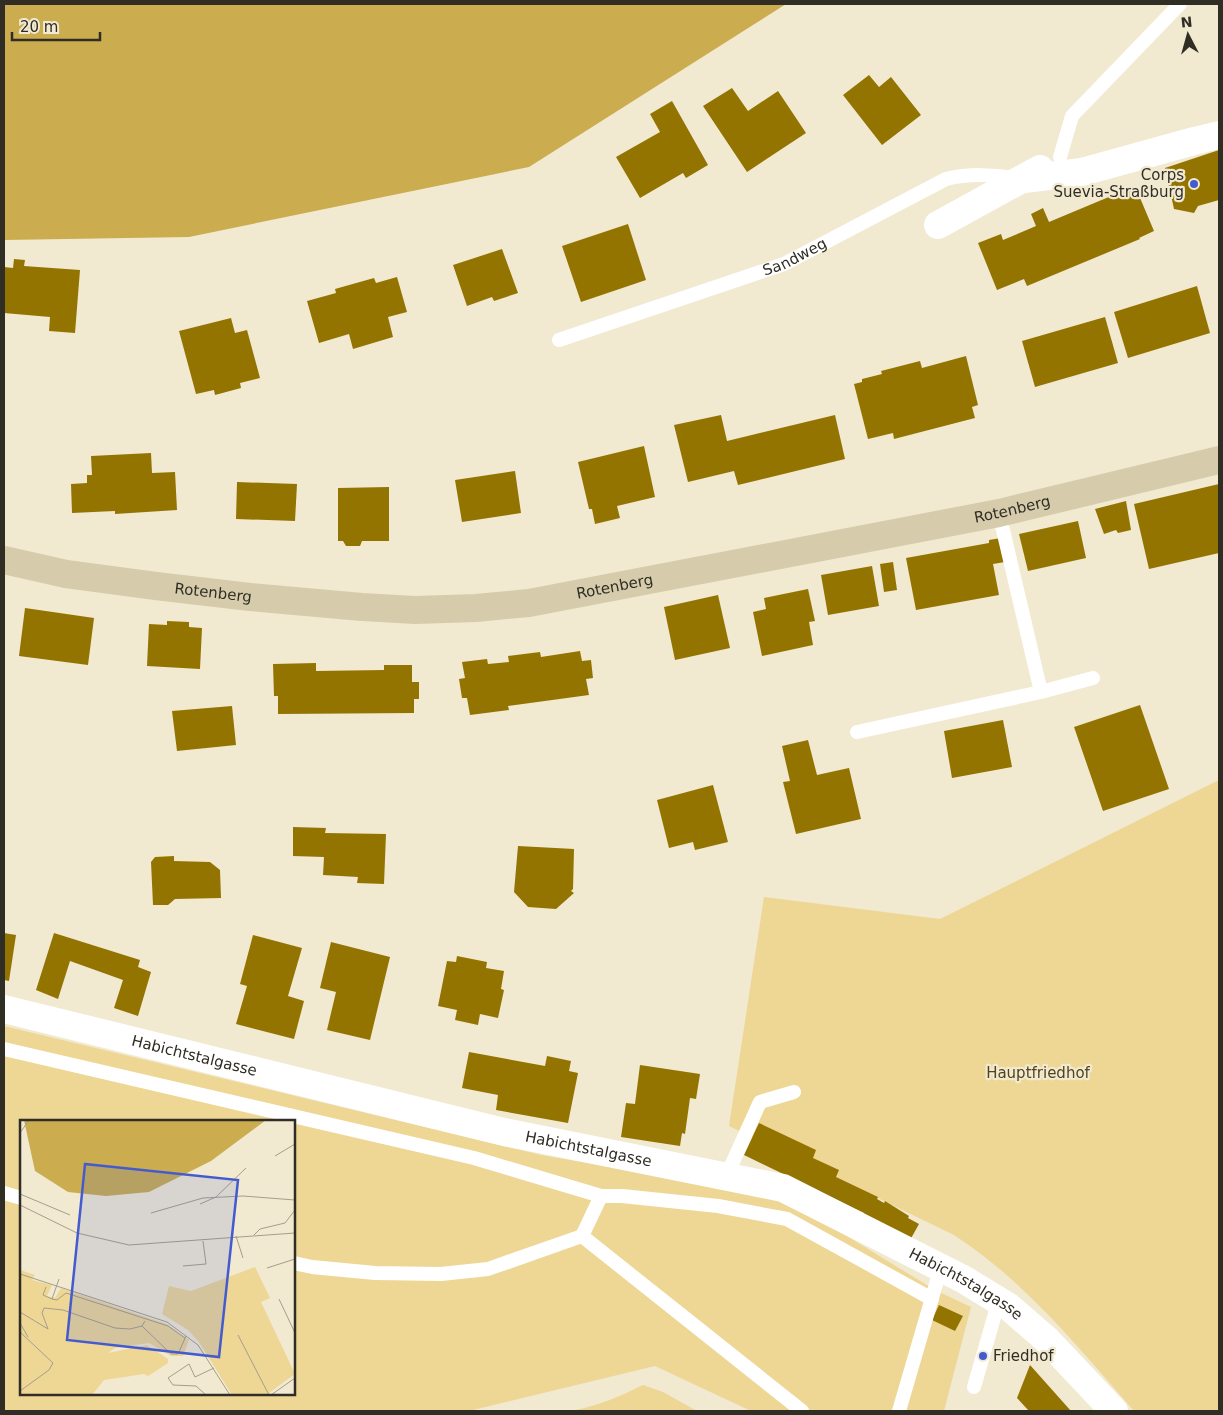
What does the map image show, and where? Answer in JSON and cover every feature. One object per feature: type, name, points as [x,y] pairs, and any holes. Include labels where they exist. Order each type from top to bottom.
[{"type":"street","points":[[1024,179],[1082,172],[1219,135]]},
{"type":"street","points":[[938,225],[1024,179],[1060,157]]},
{"type":"street","name":"Rotenberg","points":[[4,560],[66,574],[250,597],[415,610],[476,608],[529,603],[999,513],[1219,460]]},
{"type":"street","name":"Habichtstalgasse","points":[[4,1009],[504,1132],[783,1188],[941,1267],[999,1300],[1047,1340],[1114,1411]]},
{"type":"lane","points":[[1060,157],[1072,116],[1180,4]]},
{"type":"lane","name":"Sandweg","points":[[560,340],[784,264],[946,179],[976,174],[1024,179]]},
{"type":"lane","points":[[999,513],[1041,692]]},
{"type":"lane","points":[[857,732],[1041,692],[1094,678]]},
{"type":"lane","points":[[4,1049],[474,1158],[601,1196],[622,1196],[718,1206],[787,1219],[932,1299]]},
{"type":"lane","points":[[726,1177],[760,1102],[794,1092]]},
{"type":"lane","points":[[4,1193],[20,1198]]},
{"type":"lane","points":[[295,1263],[312,1267],[376,1273],[441,1274],[488,1269],[582,1236],[601,1196]]},
{"type":"lane","points":[[582,1236],[802,1411]]},
{"type":"lane","points":[[900,1411],[941,1267]]},
{"type":"lane","points":[[974,1387],[999,1300]]},
{"type":"green space","name":"Hauptfriedhof","points":[[1219,780],[1219,1411],[1134,1411],[1093,1363],[1028,1294],[980,1253],[954,1235],[729,1126],[764,897],[940,919]]},
{"type":"green space","points":[[4,1026],[541,1155],[783,1197],[935,1290],[971,1307],[944,1411],[751,1411],[655,1366],[469,1411],[4,1411]]},
{"type":"green space","points":[[643,1385],[663,1392],[697,1411],[571,1411],[608,1401]]},
{"type":"shaded area","points":[[4,4],[786,4],[529,167],[189,237],[4,240]]},
{"type":"building","points":[[869,75],[879,87],[891,77],[921,115],[882,145],[843,95]]},
{"type":"building","points":[[732,88],[748,111],[778,91],[806,133],[747,172],[703,106]]},
{"type":"building","points":[[672,101],[708,165],[686,178],[683,173],[640,198],[616,157],[660,132],[650,114]]},
{"type":"building","name":"Corps Suevia-Straßburg","points":[[1219,150],[1219,200],[1198,206],[1194,213],[1174,209],[1165,168]]},
{"type":"building","points":[[1135,186],[1154,231],[1140,239],[1027,286],[1024,279],[997,290],[978,243],[1001,234],[1003,240],[1036,226],[1031,214],[1043,208],[1049,222]]},
{"type":"building","points":[[628,224],[646,280],[581,302],[562,246]]},
{"type":"building","points":[[502,249],[518,293],[494,301],[492,297],[467,306],[453,265]]},
{"type":"building","points":[[14,259],[25,260],[24,266],[80,270],[75,333],[49,331],[50,317],[4,313],[4,267],[13,268]]},
{"type":"building","points":[[397,277],[407,312],[388,317],[393,337],[353,349],[349,334],[319,343],[307,301],[336,293],[335,289],[374,278],[376,283]]},
{"type":"building","points":[[1197,286],[1210,333],[1128,358],[1114,312]]},
{"type":"building","points":[[1105,317],[1118,363],[1035,387],[1022,341]]},
{"type":"building","points":[[231,318],[235,333],[247,330],[260,378],[240,383],[241,388],[215,395],[214,390],[196,394],[179,331]]},
{"type":"building","points":[[966,356],[978,405],[972,407],[975,418],[894,439],[893,433],[868,439],[854,384],[862,382],[862,379],[882,374],[881,371],[920,361],[922,368]]},
{"type":"building","points":[[721,415],[727,441],[835,415],[845,459],[738,485],[734,471],[688,482],[674,425]]},
{"type":"building","points":[[644,446],[655,497],[617,506],[620,518],[595,524],[592,509],[589,509],[578,462]]},
{"type":"building","points":[[151,453],[152,473],[175,472],[177,510],[115,514],[115,511],[72,513],[71,484],[87,483],[87,475],[92,475],[91,456]]},
{"type":"building","points":[[515,471],[521,513],[462,522],[455,480]]},
{"type":"building","points":[[237,482],[297,484],[295,521],[236,519]]},
{"type":"building","points":[[1219,484],[1219,553],[1149,569],[1134,504]]},
{"type":"building","points":[[389,487],[389,541],[362,541],[360,546],[346,546],[343,541],[338,541],[338,488]]},
{"type":"building","points":[[1126,501],[1131,530],[1118,533],[1116,530],[1104,534],[1095,509]]},
{"type":"building","points":[[1078,521],[1086,558],[1028,571],[1019,534]]},
{"type":"building","points":[[1001,538],[1005,562],[993,564],[999,595],[916,610],[906,558],[989,543],[989,540]]},
{"type":"building","points":[[893,562],[897,590],[884,592],[880,564]]},
{"type":"building","points":[[872,566],[879,606],[828,615],[821,575]]},
{"type":"building","points":[[808,589],[815,621],[809,622],[813,645],[762,656],[753,612],[766,609],[764,598]]},
{"type":"building","points":[[718,595],[730,648],[675,660],[664,607]]},
{"type":"building","points":[[25,608],[94,618],[88,665],[19,656]]},
{"type":"building","points":[[167,621],[189,622],[189,627],[202,628],[200,669],[147,666],[149,624],[167,625]]},
{"type":"building","points":[[580,651],[582,661],[591,660],[593,678],[586,679],[589,695],[508,706],[509,710],[470,715],[467,698],[462,698],[459,679],[465,678],[462,662],[487,659],[488,664],[509,662],[508,656],[540,652],[541,657]]},
{"type":"building","points":[[316,663],[316,671],[384,670],[384,665],[412,665],[412,682],[419,682],[419,699],[414,699],[414,713],[278,714],[278,696],[274,696],[273,664]]},
{"type":"building","points":[[1140,705],[1169,789],[1103,811],[1074,727]]},
{"type":"building","points":[[232,706],[236,745],[177,751],[172,711]]},
{"type":"building","points":[[1003,720],[1012,767],[952,778],[944,731]]},
{"type":"building","points":[[808,740],[817,775],[849,768],[861,819],[796,834],[783,782],[790,781],[782,746]]},
{"type":"building","points":[[713,785],[728,842],[695,850],[693,842],[669,848],[657,800]]},
{"type":"building","points":[[293,827],[326,828],[325,833],[386,834],[384,884],[357,883],[358,877],[323,875],[324,857],[293,856]]},
{"type":"building","points":[[518,846],[574,849],[573,889],[571,891],[574,893],[556,909],[528,907],[514,892]]},
{"type":"building","points":[[174,856],[174,861],[210,862],[220,870],[221,898],[175,899],[168,905],[153,905],[151,862],[155,857]]},
{"type":"building","points":[[4,933],[16,935],[9,981],[4,980]]},
{"type":"building","points":[[54,933],[140,960],[138,967],[151,972],[138,1016],[114,1008],[123,980],[70,961],[58,999],[36,990]]},
{"type":"building","points":[[253,935],[302,948],[288,996],[304,1001],[294,1039],[236,1024],[247,986],[240,984]]},
{"type":"building","points":[[331,942],[390,957],[370,1040],[327,1030],[336,992],[320,988]]},
{"type":"building","points":[[457,956],[487,962],[486,968],[504,971],[501,989],[504,990],[498,1018],[480,1014],[478,1025],[455,1020],[457,1010],[438,1006],[447,961],[456,962]]},
{"type":"building","points":[[469,1052],[545,1066],[547,1056],[571,1061],[569,1071],[578,1073],[568,1123],[496,1110],[498,1095],[462,1088]]},
{"type":"building","points":[[640,1065],[700,1074],[696,1099],[690,1098],[685,1134],[682,1133],[680,1146],[621,1137],[626,1103],[635,1104]]},
{"type":"building","points":[[759,1123],[816,1150],[813,1158],[839,1170],[836,1177],[878,1197],[877,1199],[884,1203],[885,1201],[909,1216],[908,1218],[919,1224],[909,1242],[863,1216],[864,1213],[744,1155]]},
{"type":"building","points":[[939,1305],[963,1316],[955,1331],[932,1320]]},
{"type":"building","points":[[1030,1365],[1071,1411],[1029,1411],[1017,1398]]},
{"type":"place","name":"Corps Suevia-Straßburg","points":[[1194,184]]},
{"type":"place","name":"Friedhof","points":[[983,1356]]}]
